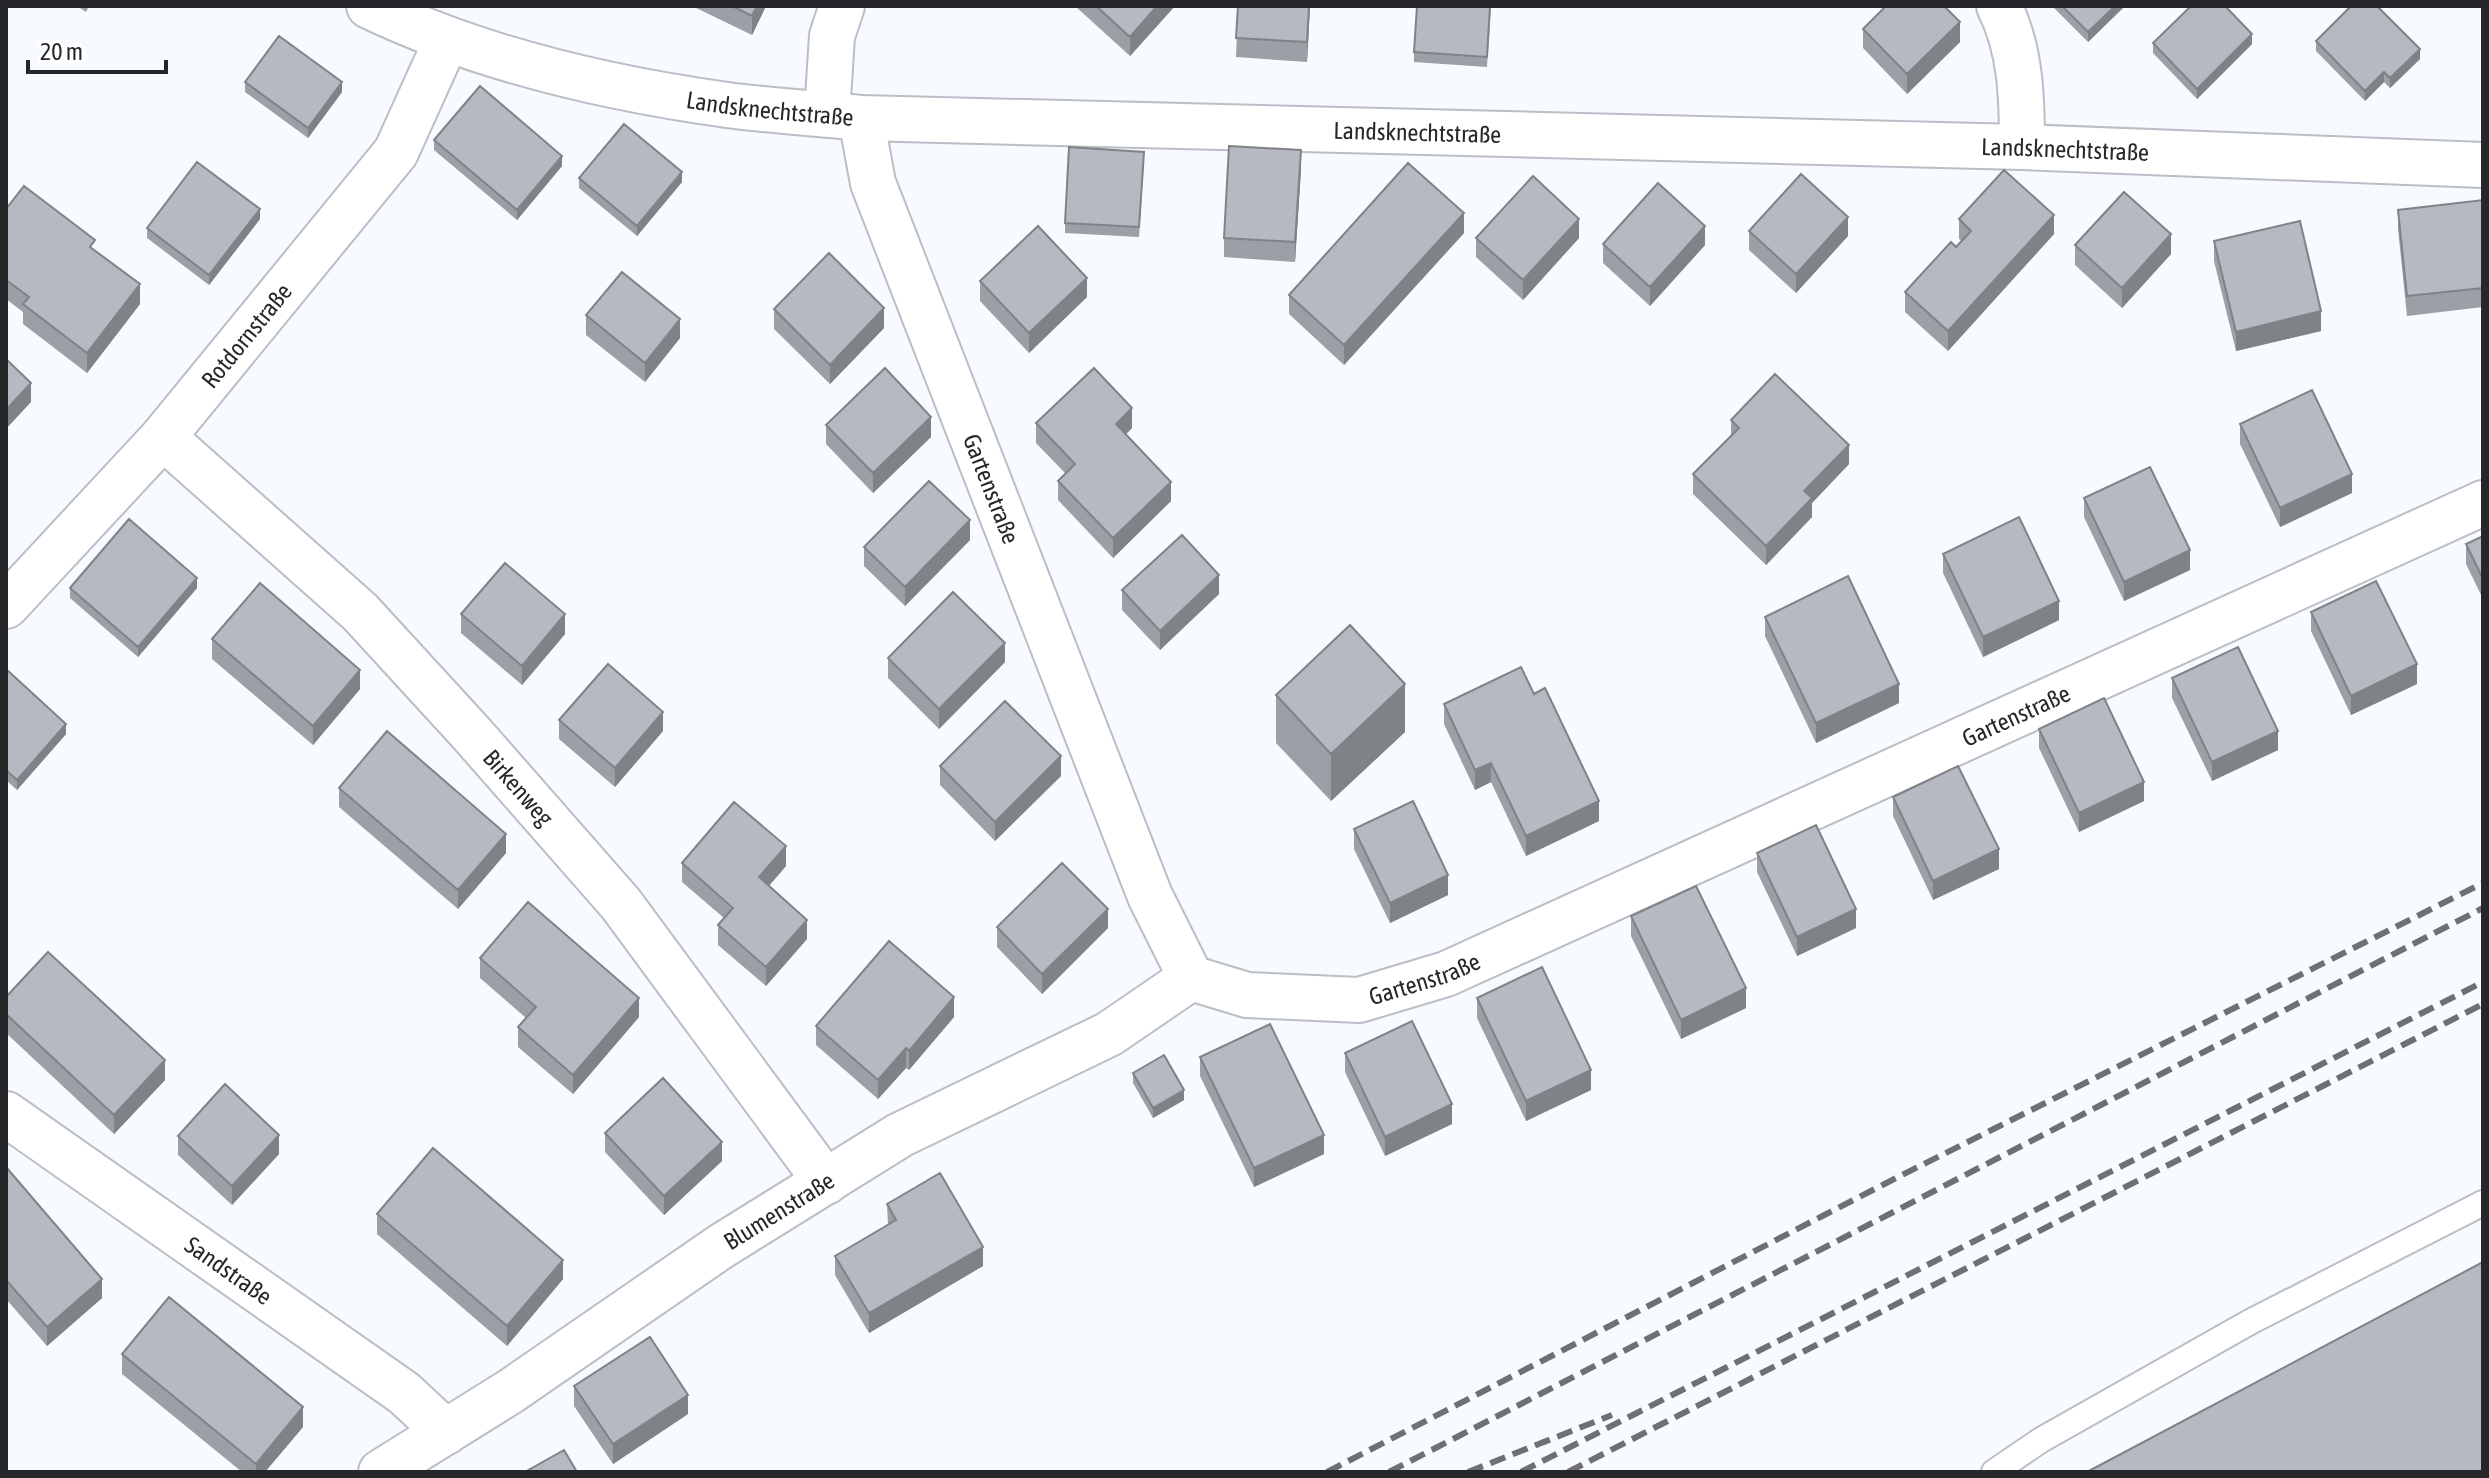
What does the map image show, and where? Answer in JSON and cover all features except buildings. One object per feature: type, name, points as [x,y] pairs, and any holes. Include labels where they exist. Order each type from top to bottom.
[{"type":"street","name":"Landsknechtstraße","points":[[369,6],[447,39],[517,63],[727,105],[844,116],[2022,147],[2483,165]]},
{"type":"street","name":"Gartenstraße","points":[[842,6],[832,36],[844,116],[995,489],[1130,847],[1191,978],[1247,995],[1359,1000],[1446,974],[2483,503]]},
{"type":"street","points":[[1999,6],[2008,24],[2020,78],[2022,147]]},
{"type":"street","name":"Rotdornstraße","points":[[6,606],[163,437],[396,152],[447,39]]},
{"type":"street","name":"Birkenweg","points":[[163,437],[360,612],[471,733],[621,904],[826,1182]]},
{"type":"street","name":"Blumenstraße","points":[[381,1472],[446,1432],[720,1247],[826,1182],[954,1106],[1109,1034],[1191,978]]},
{"type":"street","name":"Sandstraße","points":[[6,1114],[404,1393],[446,1432]]},
{"type":"lane","points":[[1994,1472],[2041,1440],[2250,1322],[2483,1203]]},
{"type":"railway","points":[[1327,1472],[1896,1178],[2483,883]]},
{"type":"railway","points":[[1389,1472],[2483,908]]},
{"type":"railway","points":[[1521,1472],[2483,982]]},
{"type":"railway","points":[[1568,1472],[2483,1004]]},
{"type":"railway","points":[[1468,1472],[1612,1415]]}]
